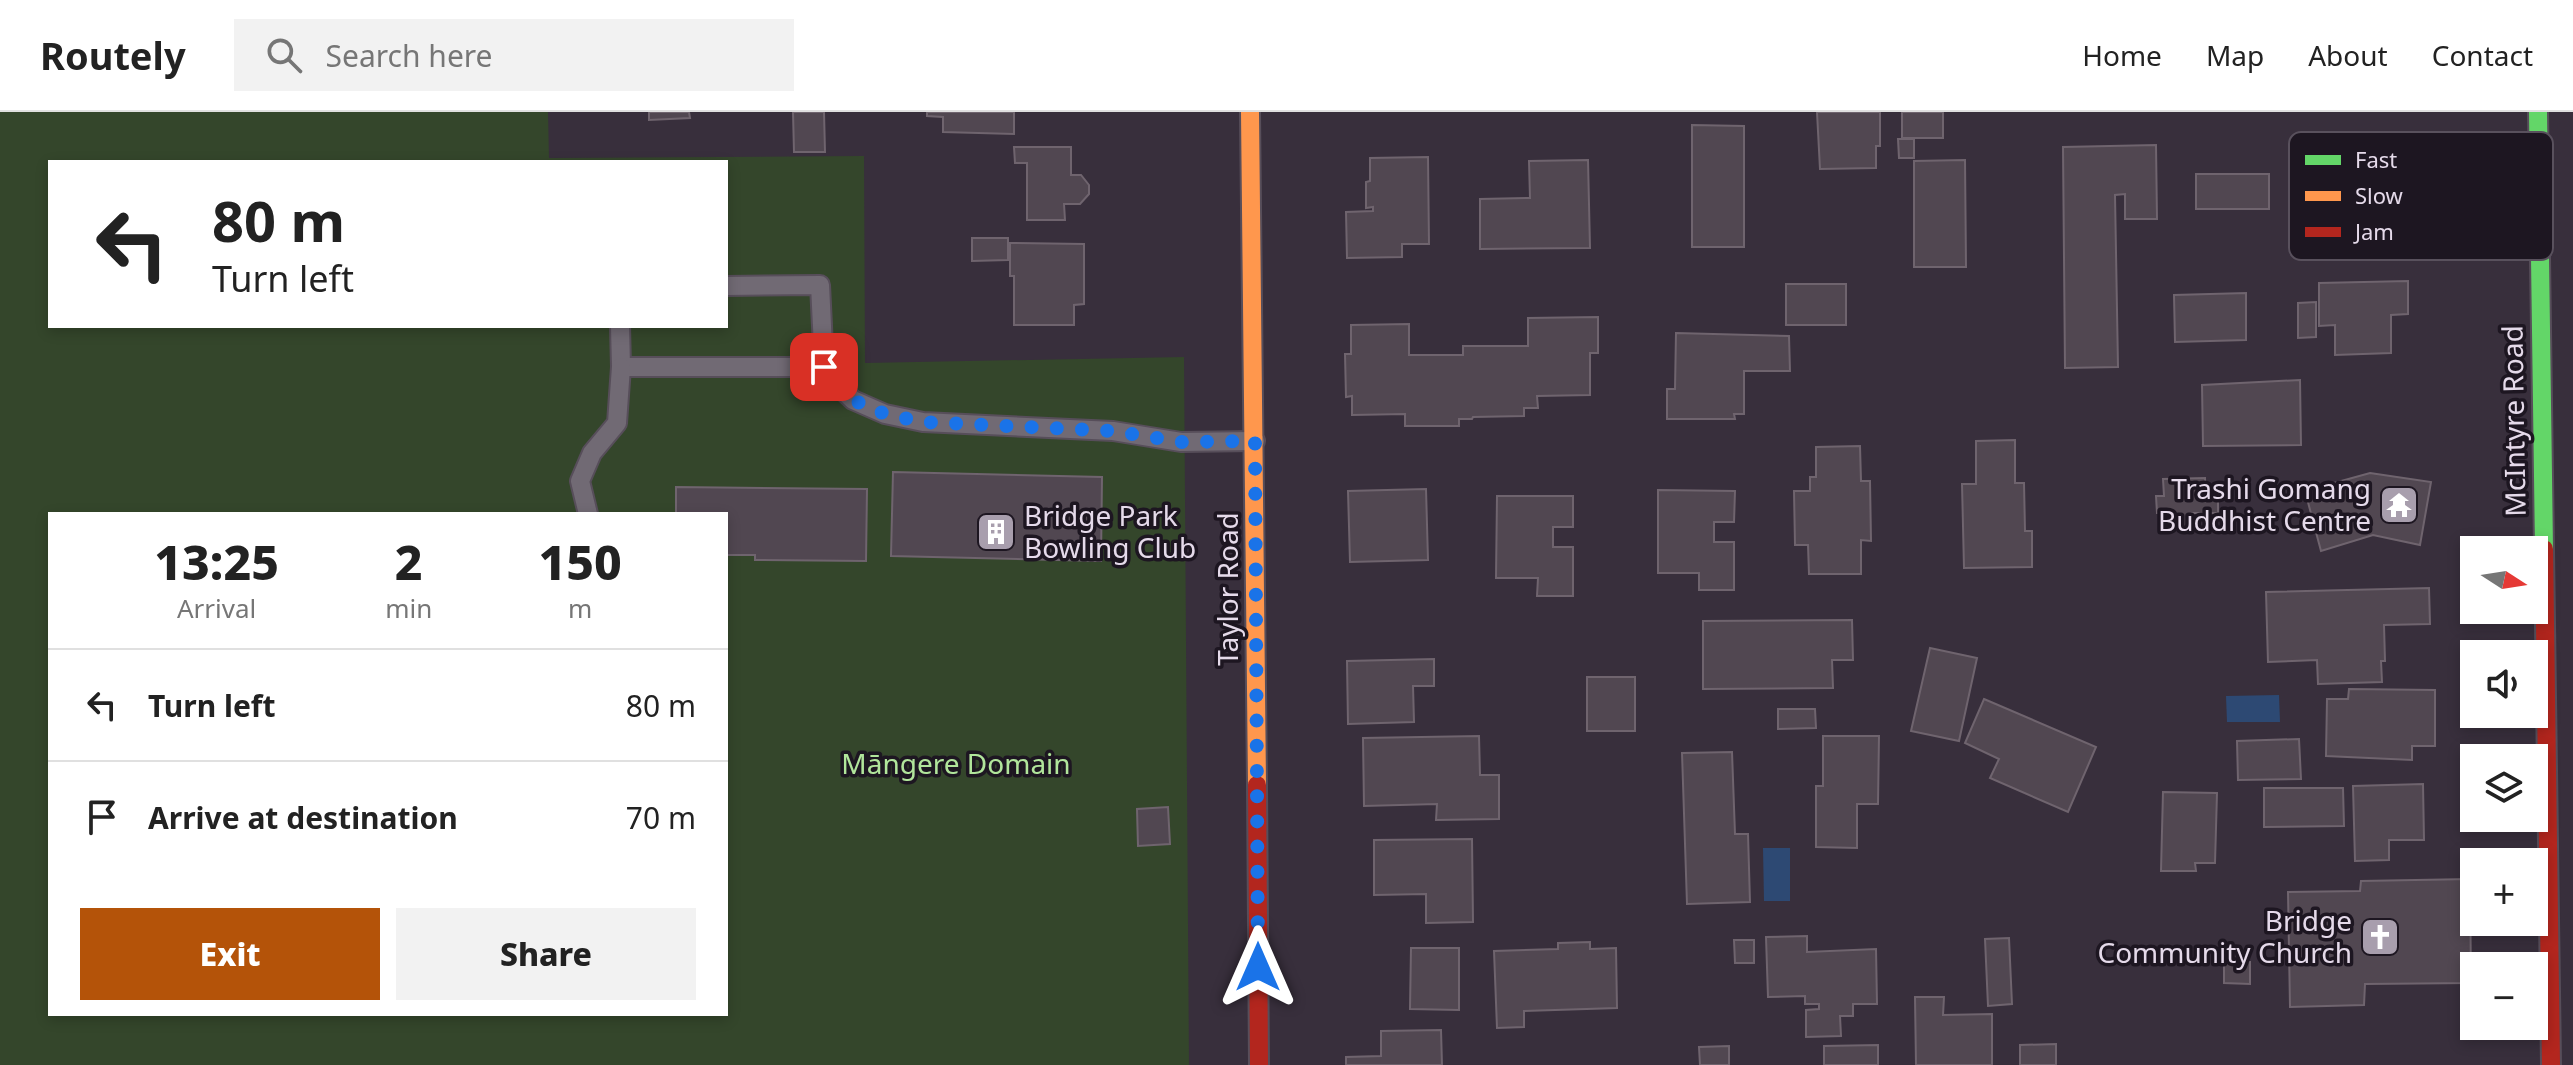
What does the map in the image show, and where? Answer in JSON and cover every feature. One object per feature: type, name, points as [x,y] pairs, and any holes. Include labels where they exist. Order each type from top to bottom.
[{"type":"street","name":"Taylor Road","points":[[1250,112],[1259,1065]]},
{"type":"street","name":"McIntyre Road","points":[[2538,112],[2538,132]]},
{"type":"street","name":"McIntyre Road","points":[[2540,260],[2551,1065]]},
{"type":"lane","points":[[728,286],[820,285],[824,367],[831,379],[853,400],[885,414],[923,422],[1113,431],[1181,442],[1255,441]]},
{"type":"lane","points":[[588,512],[580,481],[592,453],[617,423],[620,328]]},
{"type":"lane","points":[[621,367],[824,367]]},
{"type":"green space","name":"Māngere Domain","points":[[0,112],[548,112],[549,158],[864,156],[865,363],[1184,357],[1189,1065],[0,1065]]},
{"type":"water","points":[[2279,695],[2280,722],[2227,722],[2226,696]]},
{"type":"water","points":[[1763,848],[1790,848],[1790,901],[1764,901]]},
{"type":"building","points":[[649,112],[689,112],[690,118],[649,120]]},
{"type":"building","points":[[793,112],[824,112],[825,152],[794,152]]},
{"type":"building","points":[[927,112],[1014,112],[1014,134],[943,132],[943,117],[927,116]]},
{"type":"building","points":[[1817,112],[1880,112],[1880,146],[1876,146],[1876,168],[1820,169]]},
{"type":"building","points":[[1902,112],[1943,112],[1943,138],[1902,138]]},
{"type":"building","points":[[1692,125],[1744,126],[1744,247],[1692,247]]},
{"type":"building","points":[[1898,139],[1914,139],[1914,158],[1899,158]]},
{"type":"building","points":[[2156,145],[2157,219],[2125,219],[2125,194],[2115,195],[2118,367],[2065,368],[2063,147]]},
{"type":"building","points":[[1014,147],[1071,147],[1071,175],[1081,175],[1089,185],[1089,194],[1080,204],[1064,204],[1065,220],[1027,220],[1027,163],[1015,163]]},
{"type":"building","points":[[1428,157],[1429,244],[1402,244],[1402,257],[1347,258],[1346,212],[1373,211],[1373,207],[1366,208],[1370,158]]},
{"type":"building","points":[[1588,160],[1590,248],[1480,249],[1480,199],[1530,198],[1529,161]]},
{"type":"building","points":[[1965,160],[1966,267],[1914,267],[1914,161]]},
{"type":"building","points":[[2196,174],[2269,174],[2269,209],[2196,209]]},
{"type":"building","points":[[972,238],[1008,238],[1008,260],[972,261]]},
{"type":"building","points":[[1010,243],[1084,244],[1084,304],[1074,305],[1074,325],[1014,325]]},
{"type":"building","points":[[2408,281],[2408,314],[2391,315],[2391,353],[2335,355],[2335,325],[2319,326],[2319,283]]},
{"type":"building","points":[[1786,284],[1846,284],[1846,325],[1786,325]]},
{"type":"building","points":[[2246,293],[2246,340],[2175,342],[2174,295]]},
{"type":"building","points":[[2316,302],[2316,337],[2298,338],[2298,303]]},
{"type":"building","points":[[1598,317],[1598,353],[1590,353],[1590,395],[1537,396],[1538,408],[1524,408],[1524,416],[1459,419],[1459,426],[1405,426],[1405,414],[1352,415],[1352,396],[1346,397],[1345,354],[1351,354],[1351,325],[1409,324],[1409,355],[1463,355],[1463,346],[1528,346],[1528,318]]},
{"type":"building","points":[[1676,333],[1789,336],[1790,371],[1744,371],[1744,414],[1734,414],[1735,419],[1667,419],[1667,389],[1675,389]]},
{"type":"building","points":[[2300,380],[2301,445],[2203,446],[2202,385]]},
{"type":"building","points":[[2015,440],[2015,483],[2024,483],[2025,531],[2032,531],[2032,567],[1964,568],[1962,484],[1976,484],[1976,441]]},
{"type":"building","points":[[1860,446],[1861,481],[1870,481],[1871,541],[1861,540],[1861,574],[1809,574],[1808,545],[1795,545],[1794,491],[1810,491],[1810,477],[1816,477],[1816,447]]},
{"type":"building","name":"Bridge Park Bowling Club","points":[[893,472],[1102,477],[1101,561],[891,556]]},
{"type":"building","points":[[2370,473],[2431,482],[2420,545],[2373,535],[2321,551],[2305,491]]},
{"type":"building","points":[[2205,478],[2206,501],[2218,501],[2218,513],[2192,513],[2193,529],[2166,530],[2166,513],[2157,513],[2156,496],[2164,496],[2163,479]]},
{"type":"building","points":[[676,487],[867,489],[866,561],[755,560],[755,555],[728,555],[728,512],[676,512]]},
{"type":"building","points":[[1426,489],[1428,560],[1350,562],[1348,491]]},
{"type":"building","points":[[1658,490],[1735,491],[1734,522],[1714,522],[1714,542],[1734,542],[1734,590],[1699,590],[1699,573],[1658,573]]},
{"type":"building","points":[[1497,496],[1573,496],[1573,527],[1553,527],[1553,547],[1573,547],[1573,596],[1537,596],[1538,578],[1496,578]]},
{"type":"building","points":[[2429,588],[2430,624],[2384,625],[2382,682],[2318,684],[2317,660],[2268,662],[2266,592]]},
{"type":"building","points":[[1852,620],[1853,660],[1832,660],[1833,688],[1703,689],[1703,621]]},
{"type":"building","points":[[1930,648],[1977,658],[1959,741],[1911,731]]},
{"type":"building","points":[[1434,659],[1434,686],[1413,686],[1414,722],[1348,724],[1347,661]]},
{"type":"building","points":[[1587,677],[1635,677],[1635,731],[1587,731]]},
{"type":"building","points":[[2349,689],[2435,690],[2435,746],[2412,746],[2412,760],[2326,756],[2327,699],[2348,699]]},
{"type":"building","points":[[1984,699],[2096,747],[2068,812],[1990,778],[1999,759],[1965,743]]},
{"type":"building","points":[[1778,709],[1815,709],[1816,728],[1778,729]]},
{"type":"building","points":[[1479,736],[1480,775],[1499,775],[1499,819],[1436,820],[1437,804],[1364,806],[1363,738]]},
{"type":"building","points":[[1823,736],[1879,736],[1878,804],[1857,804],[1857,848],[1816,847],[1816,786],[1823,786]]},
{"type":"building","points":[[2299,739],[2301,779],[2238,780],[2237,741]]},
{"type":"building","points":[[1732,752],[1735,834],[1748,834],[1750,902],[1687,904],[1682,753]]},
{"type":"building","points":[[2423,784],[2424,840],[2389,840],[2389,860],[2355,861],[2353,786]]},
{"type":"building","points":[[2264,788],[2343,788],[2344,826],[2264,827]]},
{"type":"building","points":[[2163,792],[2217,793],[2215,863],[2195,863],[2196,871],[2161,871]]},
{"type":"building","points":[[1168,807],[1170,844],[1138,846],[1137,809]]},
{"type":"building","points":[[1472,839],[1473,922],[1426,923],[1426,894],[1374,895],[1374,840]]},
{"type":"building","name":"Bridge Community Church","points":[[2460,879],[2460,936],[2471,936],[2471,952],[2460,952],[2460,983],[2365,984],[2364,1005],[2290,1007],[2288,892],[2360,891],[2361,881]]},
{"type":"building","points":[[1807,936],[1807,952],[1876,949],[1877,1004],[1853,1004],[1853,1016],[1840,1016],[1841,1036],[1806,1037],[1806,1010],[1819,1009],[1819,1004],[1805,1004],[1805,996],[1768,997],[1766,937]]},
{"type":"building","points":[[2009,938],[2012,1004],[1988,1006],[1985,939]]},
{"type":"building","points":[[1734,940],[1754,940],[1754,963],[1735,963]]},
{"type":"building","points":[[1590,942],[1590,949],[1616,948],[1617,1008],[1524,1011],[1524,1027],[1497,1028],[1494,951],[1558,949],[1558,943]]},
{"type":"building","points":[[1411,948],[1459,948],[1459,1010],[1410,1009]]},
{"type":"building","points":[[2224,961],[2250,962],[2250,984],[2224,983]]},
{"type":"building","points":[[1915,997],[1944,997],[1943,1015],[1992,1014],[1992,1065],[1916,1065]]},
{"type":"building","points":[[1441,1030],[1442,1065],[1346,1065],[1346,1057],[1381,1056],[1381,1031]]},
{"type":"building","points":[[2056,1044],[2056,1065],[2020,1065],[2020,1045]]},
{"type":"building","points":[[1878,1045],[1878,1065],[1824,1065],[1824,1046]]},
{"type":"building","points":[[1729,1046],[1729,1065],[1700,1065],[1699,1047]]},
{"type":"traffic: fast","points":[[2538,112],[2538,132]]},
{"type":"traffic: fast","points":[[2540,260],[2544,536]]},
{"type":"traffic: slow","points":[[1250,112],[1257,785]]},
{"type":"traffic: jam","points":[[2545,624],[2551,1065]]},
{"type":"traffic: jam","points":[[1257,785],[1259,1065]]},
{"type":"place","name":"Trashi Gomang Buddhist Centre","points":[[2399,505]]},
{"type":"place","name":"Bridge Park Bowling Club","points":[[996,532]]},
{"type":"place","name":"Bridge Community Church","points":[[2380,937]]},
{"type":"route","points":[[824,367],[831,379],[853,400],[885,414],[923,422],[1113,431],[1181,442],[1255,441],[1258,967]]}]
